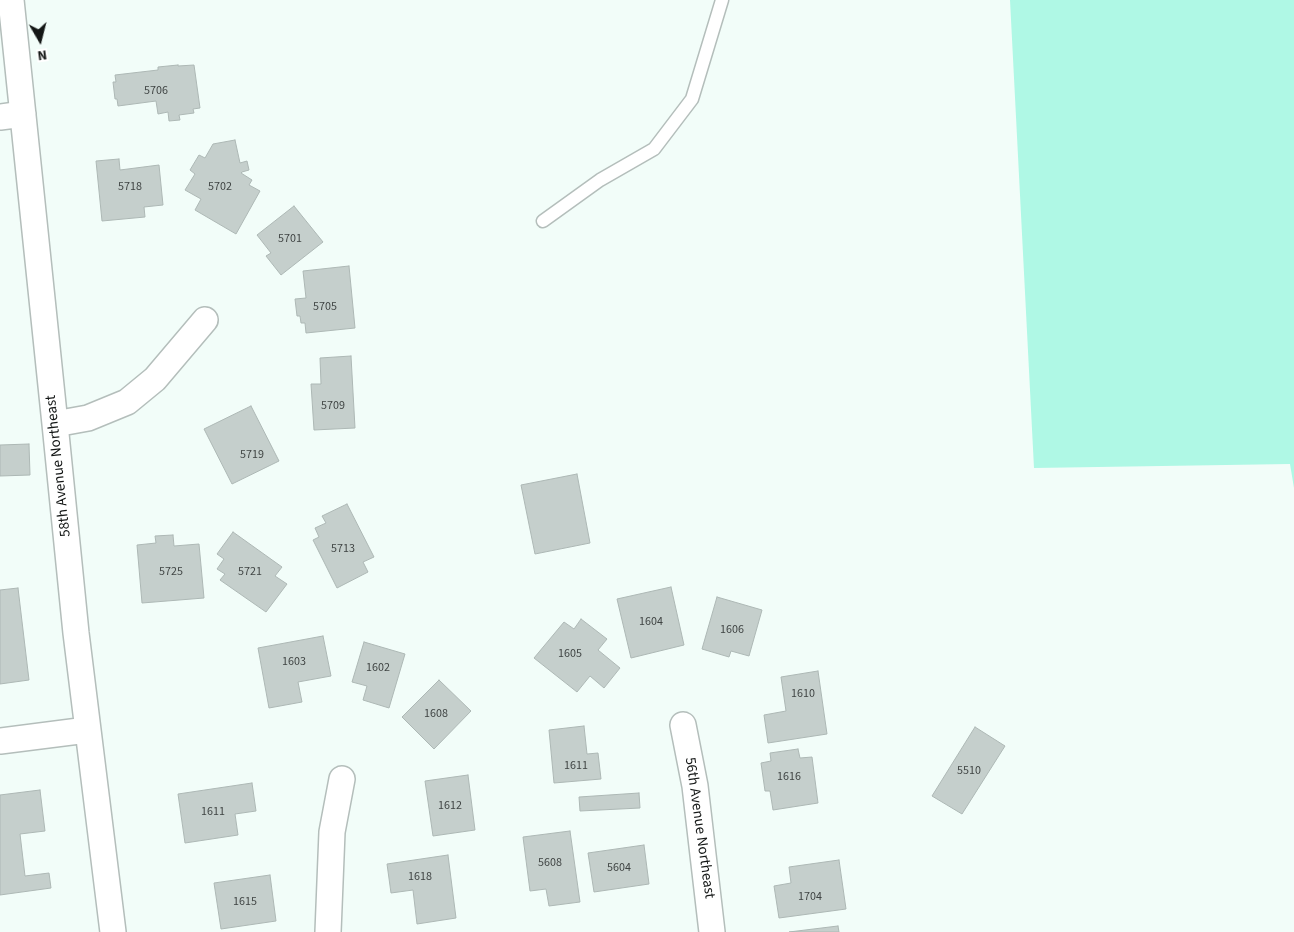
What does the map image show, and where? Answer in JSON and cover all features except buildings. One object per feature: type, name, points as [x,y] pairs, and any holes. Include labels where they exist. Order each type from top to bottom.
[{"type":"street","name":"58th Avenue Northeast","points":[[11,0],[11,115],[55,424],[87,730],[113,932]]},
{"type":"street","points":[[55,424],[88,418],[127,402],[155,380],[205,320]]},
{"type":"street","name":"56th Avenue Northeast","points":[[683,725],[695,786],[712,932]]},
{"type":"street","points":[[0,742],[87,730]]},
{"type":"street","points":[[328,932],[332,832],[342,779]]},
{"type":"lane","points":[[543,221],[600,180],[654,149],[692,99],[722,0]]},
{"type":"green space","points":[[1010,0],[1294,0],[1294,488],[1290,464],[1034,468]]}]
